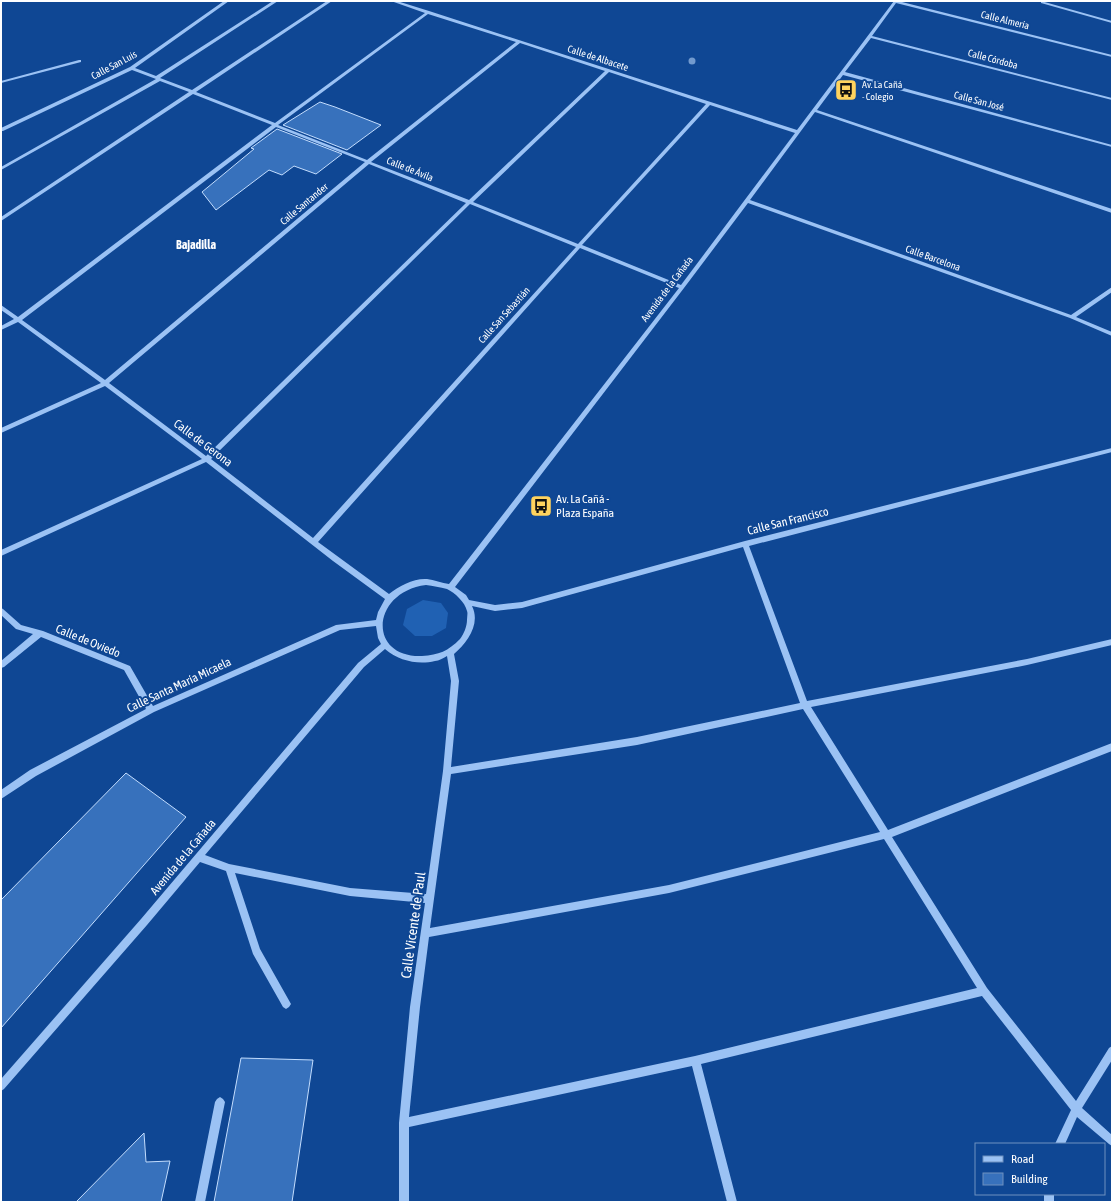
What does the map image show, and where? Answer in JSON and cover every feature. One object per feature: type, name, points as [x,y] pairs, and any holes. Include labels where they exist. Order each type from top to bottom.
[{"type":"street","name":"Calle San Luis","points":[[1,130],[132,68],[227,1]]},
{"type":"street","points":[[1,169],[158,79],[276,1]]},
{"type":"street","points":[[1,219],[330,1]]},
{"type":"street","name":"Calle de Albacete","points":[[393,1],[798,132]]},
{"type":"street","name":"Avenida de la Cañada","points":[[451,587],[682,287],[895,2]]},
{"type":"street","name":"Calle Almería","points":[[895,2],[1112,56]]},
{"type":"street","points":[[1042,2],[1112,22]]},
{"type":"street","points":[[1,328],[18,320],[275,125],[428,12]]},
{"type":"street","name":"Calle Córdoba","points":[[869,36],[1112,99]]},
{"type":"street","name":"Calle Santander","points":[[1,431],[104,384],[368,162],[519,42]]},
{"type":"street","points":[[1,82],[79,61]]},
{"type":"street","name":"Calle de Ávila","points":[[132,68],[682,287]]},
{"type":"street","points":[[1,552],[206,459],[470,202],[608,71]]},
{"type":"street","name":"Calle San José","points":[[842,73],[1112,146]]},
{"type":"street","name":"Calle San Sebastián","points":[[314,541],[709,103]]},
{"type":"street","points":[[814,110],[1112,211]]},
{"type":"street","name":"Calle Barcelona","points":[[747,201],[1072,317],[1112,334]]},
{"type":"street","points":[[1072,317],[1112,289]]},
{"type":"street","name":"Calle de Gerona","points":[[1,307],[206,459],[314,541],[362,580],[389,598]]},
{"type":"street","name":"Calle San Francisco","points":[[469,603],[495,608],[522,605],[745,544],[1112,450]]},
{"type":"street","points":[[745,544],[806,705],[984,991],[1076,1109],[1112,1141]]},
{"type":"street","points":[[432,582],[451,587],[461,594],[469,603],[472,616],[470,629],[462,642],[450,652],[437,658],[422,660],[408,658],[395,653],[386,644],[380,634],[378,623],[381,610],[389,598],[412,584],[432,582]]},
{"type":"street","name":"Calle de Oviedo","points":[[1,611],[19,627],[40,633],[127,668],[151,710]]},
{"type":"street","name":"Calle Santa María Micaela","points":[[1,795],[33,773],[151,710],[339,627],[378,623]]},
{"type":"street","points":[[1,665],[40,633]]},
{"type":"street","points":[[447,772],[637,741],[806,705],[1027,662],[1112,642]]},
{"type":"street","name":"Avenida de la Cañada","points":[[1,1086],[199,857],[361,665],[386,644]]},
{"type":"street","name":"Calle Vicente de Paul","points":[[404,1202],[404,1123],[415,1007],[447,772],[455,681],[450,652]]},
{"type":"street","points":[[425,933],[669,889],[886,835],[1112,746]]},
{"type":"street","points":[[199,857],[229,868],[350,892],[430,899]]},
{"type":"street","points":[[229,868],[256,951],[286,1004]]},
{"type":"street","points":[[404,1123],[695,1060],[984,991]]},
{"type":"street","points":[[1060,1143],[1076,1109],[1112,1051]]},
{"type":"street","points":[[695,1060],[732,1202]]},
{"type":"street","points":[[200,1202],[220,1102]]},
{"type":"shaded area","points":[[423,600],[441,603],[448,613],[446,628],[432,636],[415,636],[403,625],[407,609]]},
{"type":"building","points":[[320,102],[381,125],[347,150],[283,125]]},
{"type":"building","points":[[277,129],[342,154],[316,174],[294,166],[282,175],[269,170],[216,210],[202,192],[254,149],[251,148]]},
{"type":"building","points":[[126,773],[186,817],[1,1028],[1,900]]},
{"type":"building","points":[[241,1058],[313,1060],[292,1202],[214,1202]]},
{"type":"building","points":[[144,1133],[146,1162],[170,1161],[161,1202],[76,1202]]},
{"type":"place","name":"Av. La Cañá - Colegio","points":[[846,90]]},
{"type":"place","name":"Av. La Cañá - Plaza España","points":[[541,506]]},
{"type":"district","name":"Bajadilla","points":[[196,245]]}]
